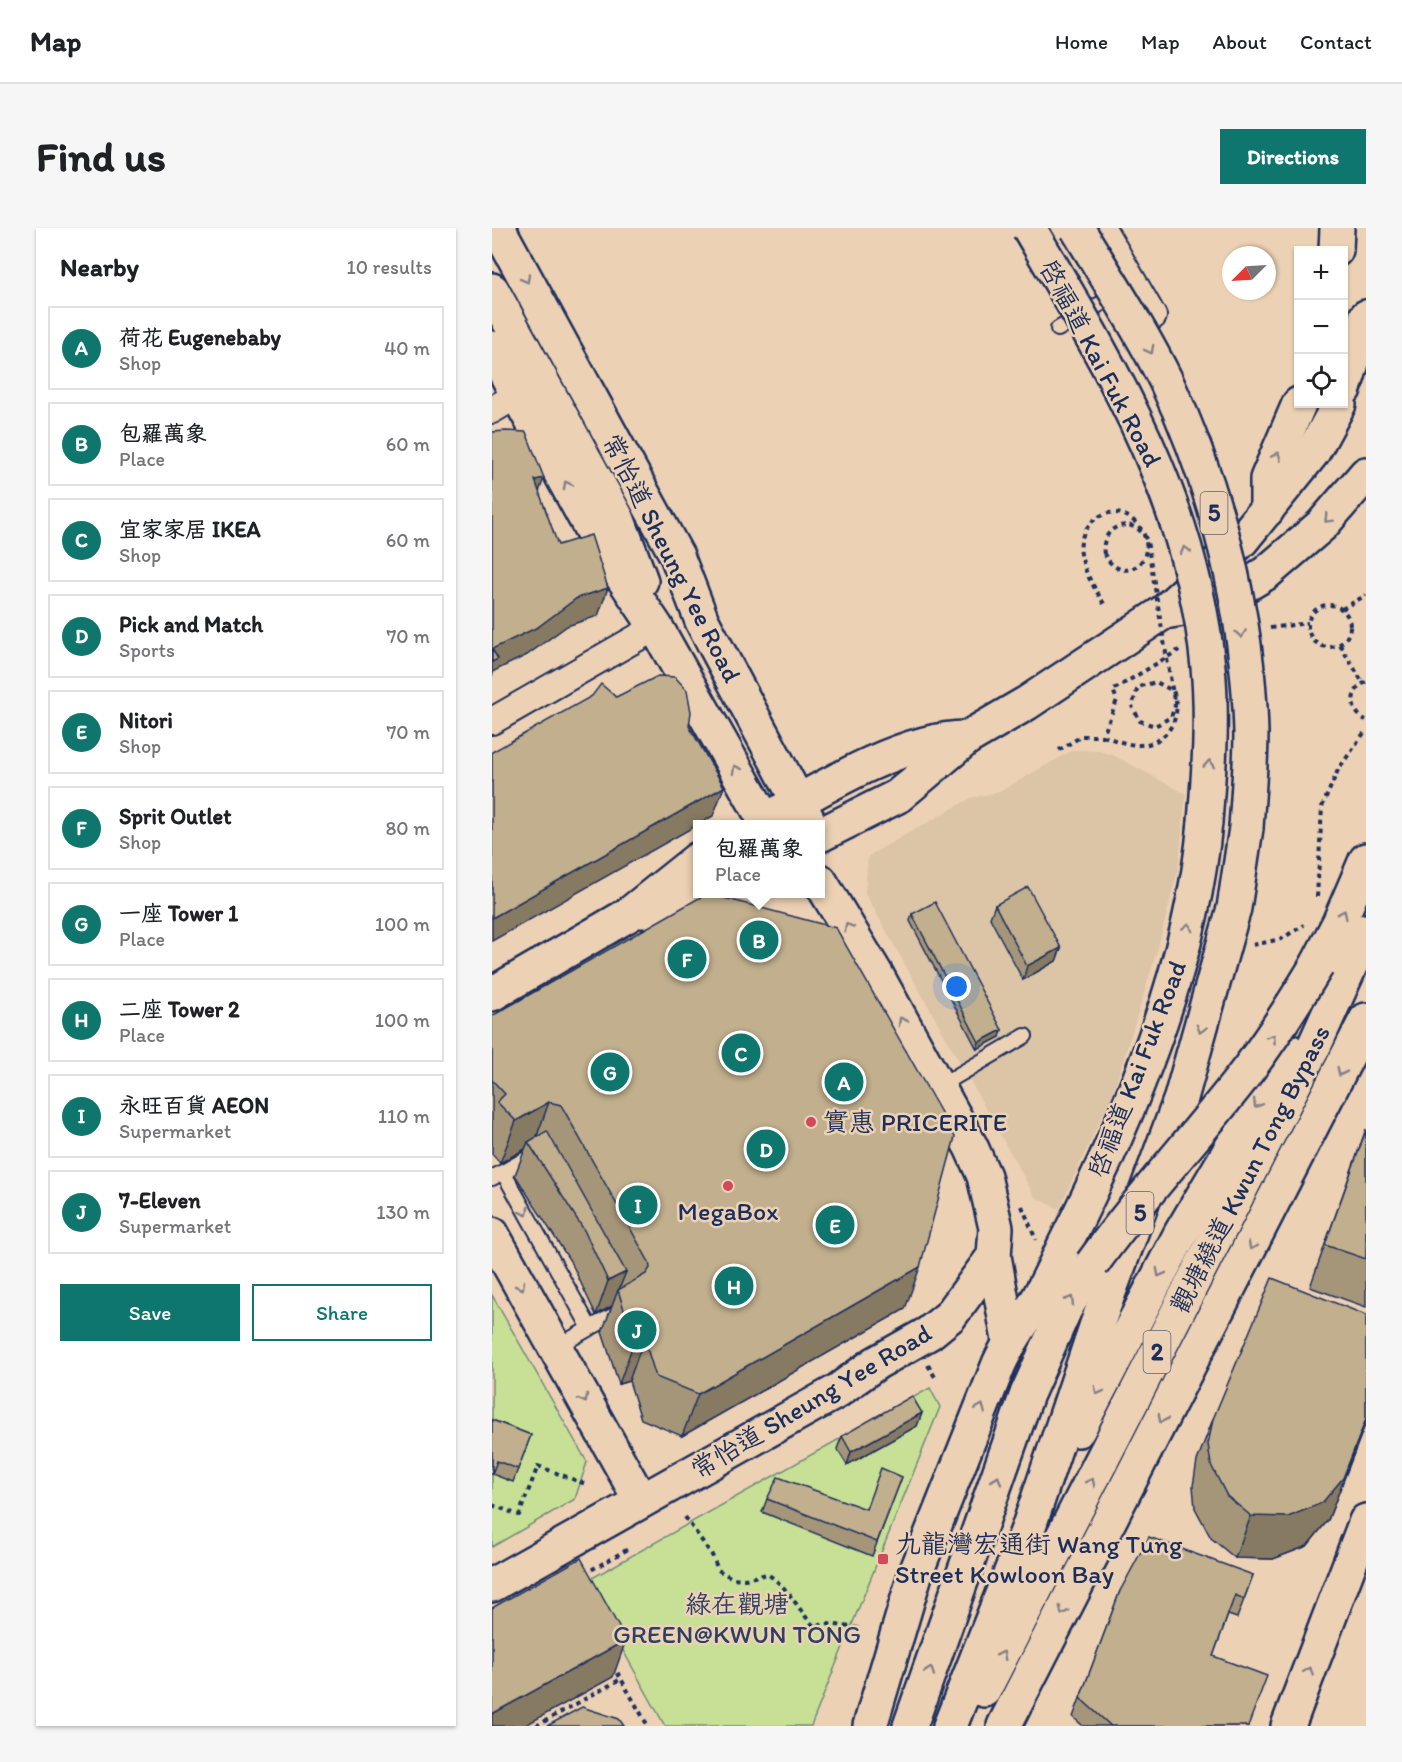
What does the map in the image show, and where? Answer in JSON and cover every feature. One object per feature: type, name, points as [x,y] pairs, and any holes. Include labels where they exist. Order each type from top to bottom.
[{"type":"main road","name":"常怡道 Sheung Yee Road","points":[[498,228],[677,556],[702,621],[804,813]]},
{"type":"main road","name":"啓福道 Kai Fuk Road","points":[[870,1726],[915,1575],[1010,1340],[1033,1308],[1064,1247],[1137,1082],[1178,969],[1194,902],[1202,855],[1211,741],[1208,667],[1198,600],[1174,511],[1151,451],[1101,350],[1029,228]]},
{"type":"main road","name":"啓福道 Kai Fuk Road","points":[[950,1726],[1028,1529],[1096,1327],[1181,1098],[1218,972],[1243,858],[1251,733],[1245,661],[1234,584],[1210,498],[1188,433],[1140,331],[1077,228]]},
{"type":"main road","points":[[1336,246],[1337,228]]},
{"type":"main road","points":[[492,290],[618,520],[656,627]]},
{"type":"main road","points":[[1348,374],[1366,317]]},
{"type":"main road","name":"常怡道 Sheung Yee Road","points":[[492,348],[505,402],[656,627],[762,820]]},
{"type":"main road","points":[[1348,401],[1366,365]]},
{"type":"main road","points":[[1267,510],[1267,479],[1297,408]]},
{"type":"main road","points":[[825,832],[898,796],[967,738],[1027,703],[1076,668],[1164,612],[1234,548],[1267,510],[1313,452],[1336,408]]},
{"type":"main road","points":[[1164,612],[1215,604],[1266,573],[1322,525],[1366,474]]},
{"type":"main road","points":[[618,520],[690,612],[702,621]]},
{"type":"main road","points":[[776,820],[804,813],[879,760],[949,738],[967,738]]},
{"type":"main road","points":[[910,1726],[1027,1394],[1065,1309],[1092,1264],[1122,1221],[1222,1103],[1275,1033],[1339,923],[1366,860]]},
{"type":"main road","points":[[492,994],[628,915],[693,863]]},
{"type":"main road","points":[[825,889],[938,1087],[984,1176],[996,1228],[994,1256],[1010,1340]]},
{"type":"main road","points":[[628,915],[693,897]]},
{"type":"main road","points":[[1028,1529],[1181,1233],[1277,1070],[1366,930]]},
{"type":"main road","name":"觀塘繞道 Kwun Tong Bypass","points":[[966,1726],[1310,1053],[1366,930]]},
{"type":"main road","name":"觀塘繞道 Kwun Tong Bypass","points":[[1004,1726],[1366,1020]]},
{"type":"main road","points":[[492,1234],[641,1501]]},
{"type":"main road","name":"常怡道 Sheung Yee Road","points":[[492,1585],[836,1392],[876,1363],[929,1333],[957,1309],[994,1256]]},
{"type":"main road","points":[[1288,1726],[1366,1521]]},
{"type":"street","points":[[1102,228],[1153,316]]},
{"type":"street","points":[[492,722],[656,627]]},
{"type":"lane","points":[[1058,329],[1135,284]]},
{"type":"lane","points":[[938,1087],[1025,1036]]},
{"type":"lane","points":[[544,1162],[538,1152],[497,1175],[590,1328]]},
{"type":"lane","points":[[555,1348],[626,1309],[620,1299]]},
{"type":"path","points":[[1059,750],[1082,736],[1103,736],[1134,745],[1153,742],[1168,731],[1173,723],[1178,705],[1176,698],[1173,691],[1168,686],[1150,682],[1138,687],[1132,706],[1140,721],[1155,726],[1171,717],[1175,700],[1174,694],[1172,682],[1170,670],[1148,541],[1144,534],[1139,529],[1119,525],[1107,533],[1104,540],[1104,554],[1108,561],[1121,570],[1129,570],[1141,563],[1147,552],[1145,538],[1142,531],[1137,524],[1126,516],[1112,513],[1092,521],[1083,532],[1080,545],[1086,573],[1104,604]]},
{"type":"path","points":[[1342,609],[1366,595]]},
{"type":"path","points":[[1329,604],[1342,609],[1347,614],[1351,628],[1340,645],[1327,647],[1314,642],[1310,636],[1308,623],[1310,616],[1321,606],[1329,604]]},
{"type":"path","points":[[1340,645],[1364,682],[1354,693],[1353,700],[1356,713],[1366,720]]},
{"type":"path","points":[[1103,736],[1116,700],[1113,690]]},
{"type":"path","points":[[1316,905],[1322,807],[1338,770],[1366,730]]},
{"type":"path","points":[[1253,945],[1281,939],[1303,927],[1308,920]]},
{"type":"path","points":[[492,1504],[519,1515],[538,1466],[588,1485]]},
{"type":"path","points":[[686,1517],[712,1555],[718,1570],[732,1578],[745,1580],[767,1574],[781,1582],[799,1611],[814,1626],[828,1624],[859,1628]]},
{"type":"path","points":[[577,1578],[630,1548]]},
{"type":"path","points":[[610,1659],[648,1726]]},
{"type":"path","points":[[536,1726],[621,1678]]},
{"type":"shaded area","points":[[1073,750],[1098,751],[1113,755],[1186,794],[1178,870],[1157,951],[1114,1090],[1059,1209],[1035,1197],[865,893],[868,856],[971,798],[999,792]]},
{"type":"green space","points":[[492,1295],[587,1462],[575,1499],[492,1547]]},
{"type":"green space","name":"綠在觀塘 GREEN@KWUN TONG","points":[[930,1388],[940,1407],[811,1726],[665,1726],[585,1582]]},
{"type":"building","points":[[492,432],[526,432],[544,478],[535,480],[558,545],[591,535],[608,588],[577,598],[538,627],[492,649]]},
{"type":"building","points":[[492,649],[498,659],[492,662]]},
{"type":"building","points":[[658,676],[675,677],[687,690],[691,712],[689,726],[724,787],[492,918],[492,752],[592,696],[601,684],[616,697]]},
{"type":"building","points":[[1028,887],[1061,948],[1027,966],[995,905]]},
{"type":"building","name":"MegaBox","points":[[699,898],[724,898],[836,928],[955,1137],[920,1267],[698,1394],[656,1377],[644,1339],[634,1342],[618,1290],[646,1274],[650,1268],[649,1262],[561,1105],[549,1102],[516,1121],[497,1102],[505,1094],[492,1080],[492,1016]]},
{"type":"building","points":[[935,902],[1002,1030],[979,1042],[912,914]]},
{"type":"building","points":[[1366,1130],[1366,1259],[1325,1245]]},
{"type":"building","points":[[547,1131],[626,1272],[608,1281],[584,1230],[528,1142]]},
{"type":"building","points":[[1272,1278],[1366,1315],[1366,1419],[1343,1478],[1322,1503],[1288,1517],[1251,1516],[1227,1496],[1211,1465],[1208,1444],[1213,1419]]},
{"type":"building","points":[[912,1396],[922,1413],[851,1452],[842,1436]]},
{"type":"building","points":[[492,1420],[531,1435],[518,1469],[497,1461],[492,1474]]},
{"type":"building","points":[[881,1468],[902,1477],[877,1542],[767,1499],[778,1477],[866,1509]]},
{"type":"building","points":[[1149,1537],[1253,1575],[1244,1599],[1235,1595],[1213,1656],[1267,1676],[1248,1726],[1111,1726],[1080,1698],[1120,1591]]},
{"type":"building","points":[[581,1558],[626,1640],[492,1714],[492,1608]]},
{"type":"building","points":[[582,1707],[619,1719],[624,1726],[547,1726]]},
{"type":"place","name":"包羅萬象","points":[[759,940]]},
{"type":"place","name":"Sprit Outlet","points":[[687,959]]},
{"type":"place","name":"宜家家居 IKEA","points":[[741,1053]]},
{"type":"place","name":"一座 Tower 1","points":[[610,1072]]},
{"type":"place","name":"荷花 Eugenebaby","points":[[844,1082]]},
{"type":"place","name":"實惠 PRICERITE","points":[[811,1122]]},
{"type":"place","name":"Pick and Match","points":[[766,1149]]},
{"type":"place","name":"MegaBox","points":[[728,1186]]},
{"type":"place","name":"永旺百貨 AEON","points":[[638,1205]]},
{"type":"place","name":"Nitori","points":[[835,1225]]},
{"type":"place","name":"二座 Tower 2","points":[[734,1286]]},
{"type":"place","name":"7-Eleven","points":[[637,1330]]},
{"type":"place","name":"九龍灣宏通街 Wang Tung Street Kowloon Bay","points":[[883,1559]]}]
